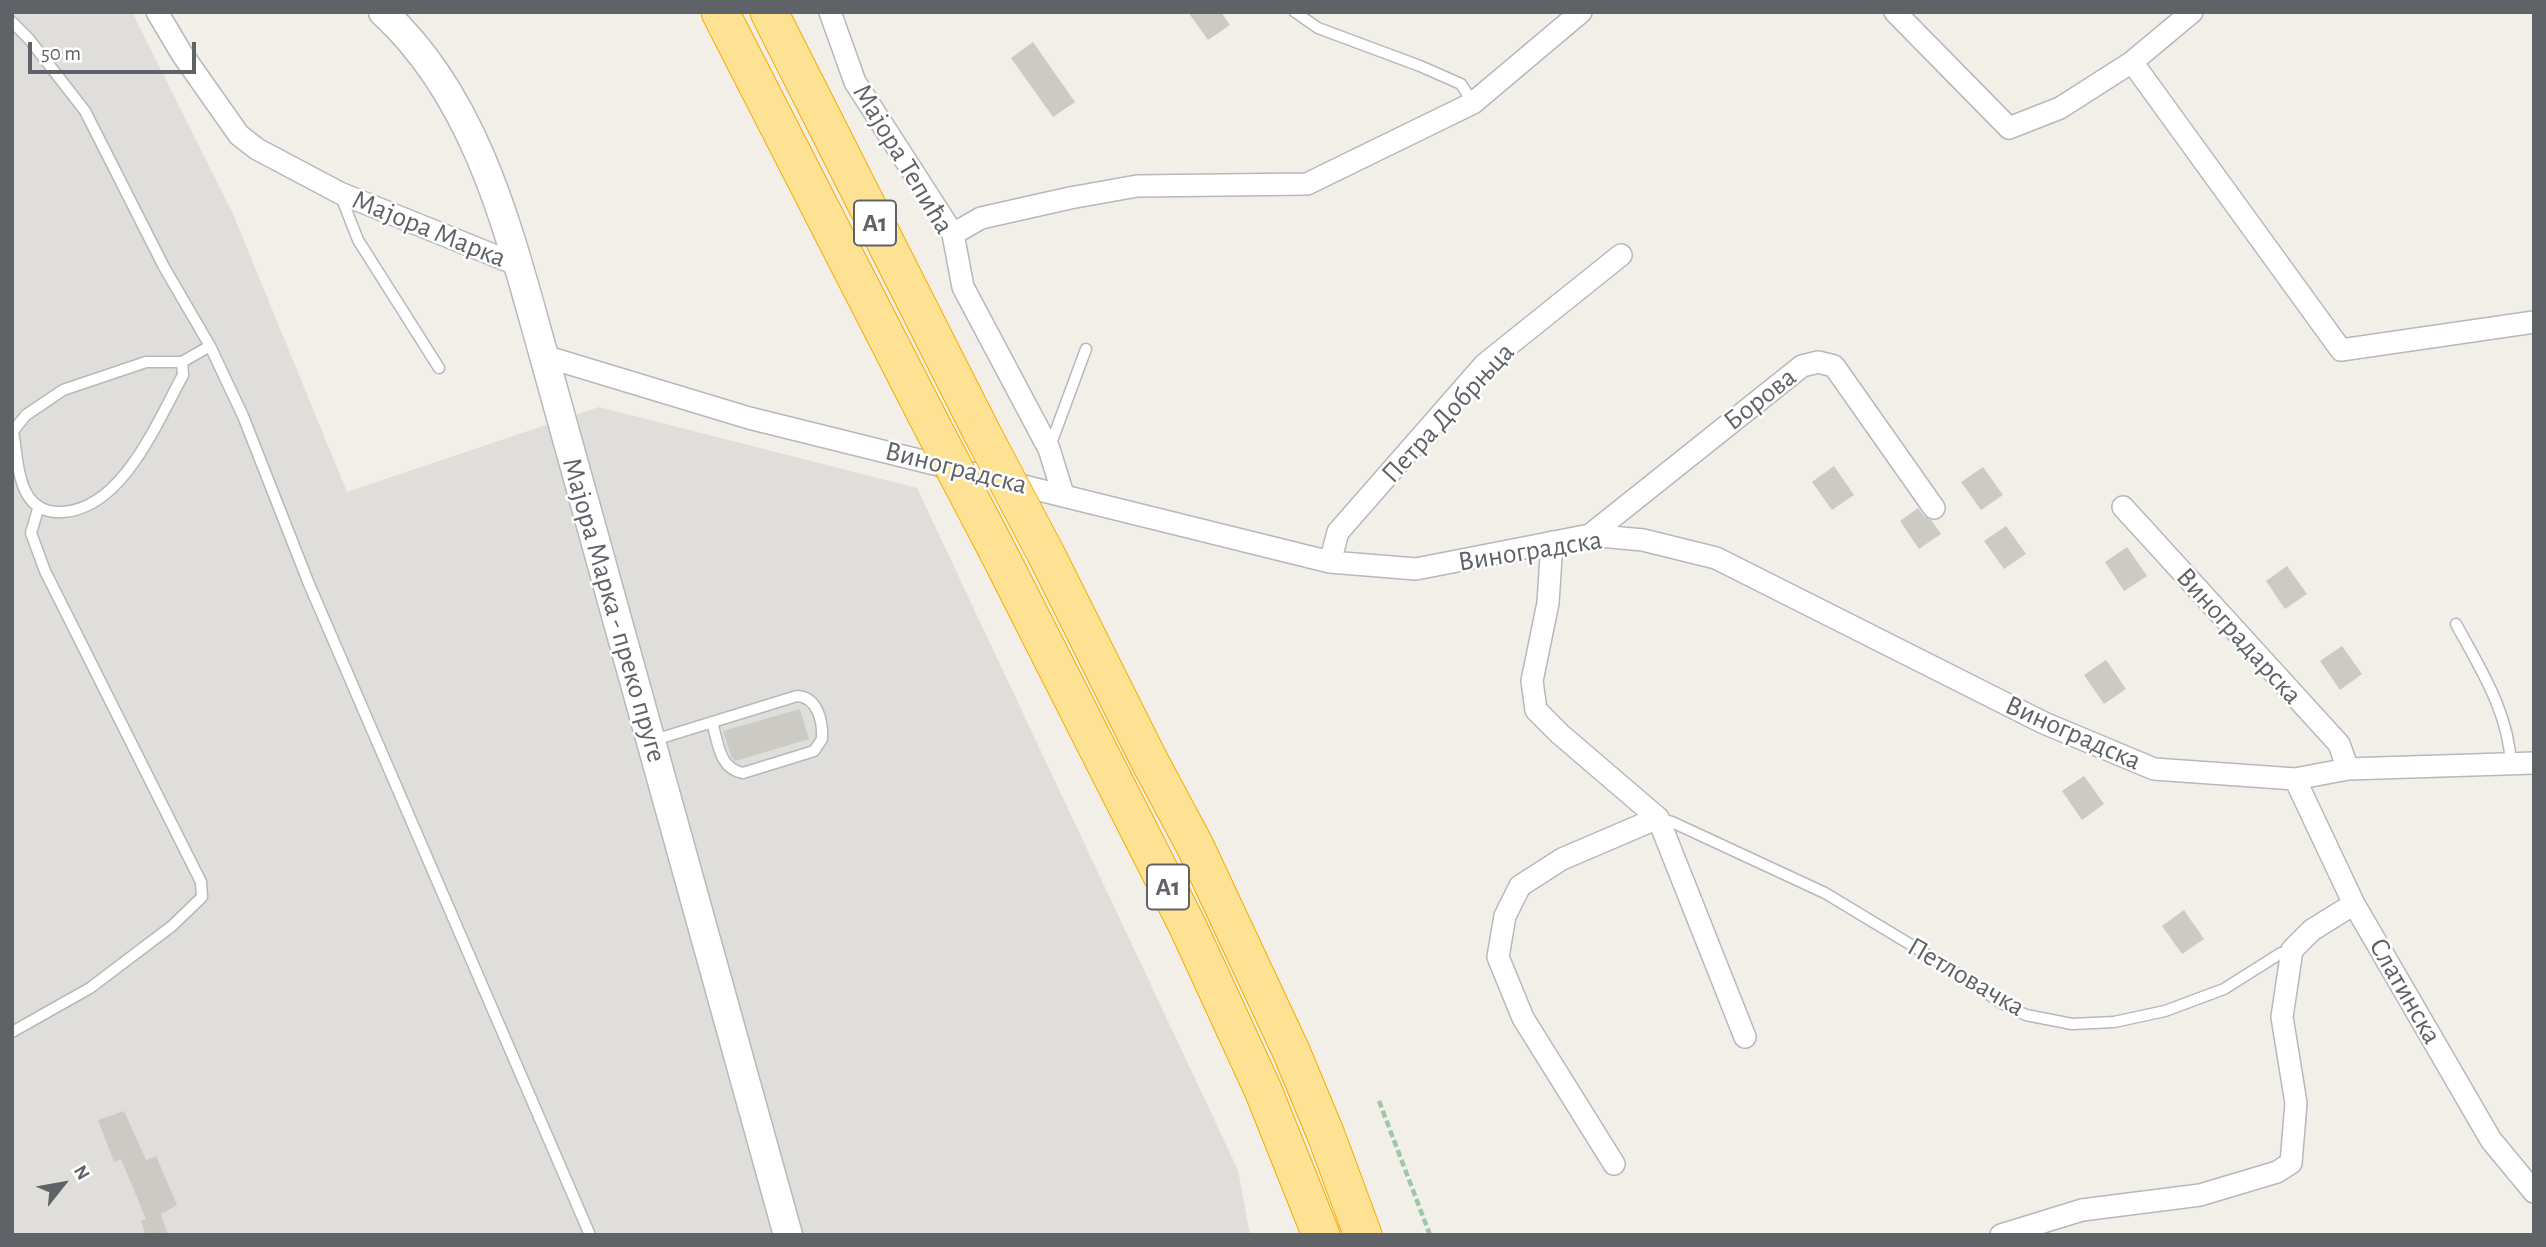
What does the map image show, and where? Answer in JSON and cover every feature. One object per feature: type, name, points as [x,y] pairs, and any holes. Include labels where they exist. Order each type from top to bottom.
[{"type":"highway","name":"A1","points":[[720,12],[1188,927],[1263,1090],[1321,1235]]},
{"type":"highway","name":"A1","points":[[769,12],[1195,846],[1291,1051],[1363,1235]]},
{"type":"street","name":"Мајора Марка","points":[[157,12],[182,54],[239,135],[257,149],[340,192],[518,265]]},
{"type":"street","name":"Мајора Марка - преко пруге","points":[[383,12],[423,58],[451,96],[498,203],[544,356],[788,1235]]},
{"type":"street","name":"Мајора Тепића","points":[[830,12],[855,82],[953,234],[963,287],[1049,449],[1063,494]]},
{"type":"street","points":[[953,234],[981,218],[1137,186],[1307,184],[1473,103],[1581,12]]},
{"type":"street","points":[[1895,12],[2009,128],[2060,108],[2132,62],[2192,12]]},
{"type":"street","points":[[2132,62],[2341,350],[2534,322]]},
{"type":"street","name":"Петра Добрњца","points":[[1330,562],[1338,532],[1485,365],[1621,255]]},
{"type":"street","name":"Виноградска","points":[[544,356],[749,418],[1330,562],[1416,569],[1590,535],[1643,540],[1716,558],[2044,723],[2154,769],[2295,779],[2348,768],[2534,763]]},
{"type":"street","name":"Борова","points":[[1590,535],[1802,366],[1818,362],[1834,366],[1934,508]]},
{"type":"street","name":"Виноградарска","points":[[2123,508],[2339,744],[2348,768]]},
{"type":"street","name":"Петловачка","points":[[1552,542],[1548,603],[1532,681],[1536,710],[1658,818],[1745,1037]]},
{"type":"street","name":"Слатинска","points":[[2295,779],[2354,904],[2491,1140],[2534,1192]]},
{"type":"street","points":[[1614,1164],[1523,1018],[1499,957],[1505,916],[1520,886],[1562,859],[1658,818]]},
{"type":"street","name":"Петловачка","points":[[2292,950],[2312,930],[2354,904]]},
{"type":"street","points":[[2001,1235],[2082,1210],[2200,1195],[2277,1172],[2291,1163],[2296,1103],[2282,1017],[2292,950]]},
{"type":"lane","points":[[1295,12],[1318,28],[1461,84],[1473,103]]},
{"type":"lane","points":[[12,22],[29,38],[85,111],[164,267],[210,346],[243,416],[309,584],[590,1235]]},
{"type":"lane","name":"Мајора Марка","points":[[340,192],[358,240],[439,368]]},
{"type":"lane","points":[[182,362],[183,375],[132,466],[100,499],[78,511],[51,512],[38,509],[28,497],[21,481],[13,431],[26,415],[63,390],[146,362],[182,362],[210,346]]},
{"type":"lane","points":[[1049,449],[1086,349]]},
{"type":"lane","points":[[12,1032],[90,988],[172,926],[202,897],[201,882],[45,571],[31,533],[38,509]]},
{"type":"lane","points":[[2456,624],[2494,694],[2510,745],[2511,765]]},
{"type":"lane","points":[[651,741],[712,722],[797,696],[803,696],[820,714],[822,739],[814,751],[743,773],[733,771],[724,762],[712,722]]},
{"type":"lane","name":"Петловачка","points":[[1658,818],[1825,893],[1956,972],[2001,1003],[2026,1015],[2072,1024],[2114,1022],[2165,1011],[2224,989],[2281,953],[2292,950]]},
{"type":"path","points":[[1379,1101],[1430,1235]]},
{"type":"shaded area","points":[[12,12],[132,12],[233,214],[347,492],[599,407],[917,488],[1238,1170],[1250,1235],[12,1235]]},
{"type":"building","points":[[1188,12],[1221,12],[1230,25],[1208,40]]},
{"type":"building","points":[[1033,42],[1075,102],[1053,117],[1011,58]]},
{"type":"building","points":[[1834,466],[1854,495],[1832,510],[1812,482]]},
{"type":"building","points":[[1983,467],[2003,495],[1981,510],[1961,482]]},
{"type":"building","points":[[1918,508],[1941,534],[1919,549],[1900,521]]},
{"type":"building","points":[[2006,526],[2026,554],[2004,569],[1984,541]]},
{"type":"building","points":[[2127,547],[2147,576],[2124,591],[2105,562]]},
{"type":"building","points":[[2287,566],[2307,594],[2285,609],[2266,581]]},
{"type":"building","points":[[2342,646],[2362,674],[2340,690],[2320,661]]},
{"type":"building","points":[[2106,660],[2126,689],[2104,704],[2084,675]]},
{"type":"building","points":[[800,709],[809,739],[735,761],[731,756],[723,731]]},
{"type":"building","points":[[2084,776],[2104,804],[2082,820],[2062,791]]},
{"type":"building","points":[[2184,910],[2204,939],[2182,954],[2162,926]]},
{"type":"building","points":[[124,1111],[146,1160],[156,1156],[177,1205],[161,1214],[168,1235],[146,1235],[141,1221],[146,1219],[121,1159],[114,1162],[98,1120]]}]
